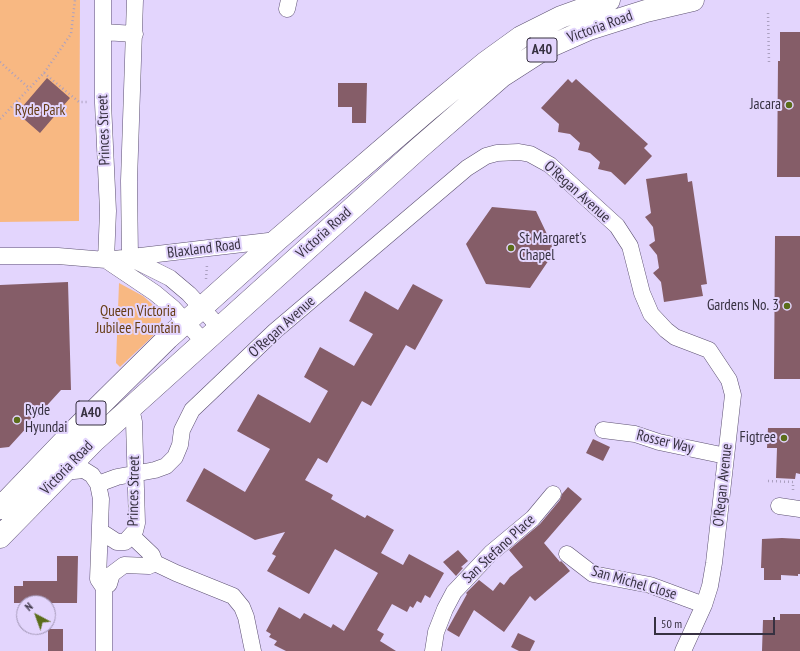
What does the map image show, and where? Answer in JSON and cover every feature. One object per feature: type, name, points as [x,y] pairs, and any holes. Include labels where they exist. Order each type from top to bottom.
[{"type":"highway","name":"Victoria Road","points":[[0,508],[134,370],[277,240],[485,63],[521,37],[554,20],[609,0]]},
{"type":"highway","name":"Victoria Road","points":[[0,537],[94,441],[203,341],[502,76],[544,49],[589,29],[646,11],[693,0]]},
{"type":"street","name":"Princes Street","points":[[103,0],[103,103],[108,211],[106,260]]},
{"type":"street","name":"Princes Street","points":[[130,258],[129,181],[135,0]]},
{"type":"street","points":[[103,32],[135,34]]},
{"type":"street","name":"O'Regan Avenue","points":[[98,484],[136,472],[155,470],[166,466],[175,457],[180,445],[182,430],[192,410],[275,331],[467,168],[486,156],[508,152],[530,154],[550,165],[616,226],[630,246],[646,304],[654,318],[675,337],[709,350],[725,370],[729,380],[733,395],[714,563],[710,586],[704,605],[683,651]]},
{"type":"street","name":"Blaxland Road","points":[[0,256],[58,256],[106,260],[277,240]]},
{"type":"street","name":"Blaxland Road","points":[[130,258],[155,269],[170,278],[189,294],[194,315],[203,341]]},
{"type":"street","name":"Blaxland Road","points":[[106,260],[155,293],[219,327]]},
{"type":"street","name":"Princes Street","points":[[100,530],[117,542],[125,542],[132,536],[137,523],[134,422],[131,408]]},
{"type":"street","name":"Rosser Way","points":[[603,430],[635,434],[659,442],[726,456]]},
{"type":"street","points":[[63,472],[84,470],[92,475],[98,484],[101,499],[98,579],[104,588],[104,651]]},
{"type":"street","name":"San Stefano Place","points":[[433,651],[436,632],[445,609],[454,592],[490,553],[533,518],[553,494]]},
{"type":"street","points":[[779,506],[799,503]]},
{"type":"street","points":[[132,536],[152,555],[155,563],[233,596],[242,607],[246,617],[253,651]]},
{"type":"street","points":[[99,548],[124,565],[149,566],[155,563]]},
{"type":"street","name":"San Michel Close","points":[[567,554],[593,574],[650,585],[704,605]]},
{"type":"street","points":[[104,588],[109,584],[112,574],[124,565]]},
{"type":"path","points":[[0,120],[44,73],[71,34],[75,0]]},
{"type":"path","points":[[768,13],[768,63]]},
{"type":"path","points":[[0,62],[29,88]]},
{"type":"path","points":[[44,73],[79,102],[86,102]]},
{"type":"path","points":[[205,282],[208,265]]},
{"type":"path","points":[[768,481],[793,482],[794,493],[799,503]]},
{"type":"green space","name":"Ryde Park","points":[[0,0],[80,0],[79,221],[0,222]]},
{"type":"green space","name":"Queen Victoria Jubilee Fountain","points":[[119,283],[143,296],[161,312],[161,324],[153,336],[120,367],[116,363]]},
{"type":"building","name":"Jacara","points":[[780,32],[800,32],[800,177],[777,177],[778,61],[780,61]]},
{"type":"building","points":[[47,78],[70,98],[40,133],[17,113]]},
{"type":"building","points":[[568,79],[572,83],[576,79],[648,144],[644,148],[652,156],[625,185],[611,172],[598,169],[600,162],[590,153],[578,150],[580,143],[570,134],[558,132],[559,124],[541,108]]},
{"type":"building","points":[[338,83],[367,83],[366,123],[352,123],[352,107],[338,107]]},
{"type":"building","points":[[687,173],[688,182],[692,181],[707,284],[701,285],[703,296],[664,302],[661,282],[653,273],[659,268],[657,255],[649,245],[655,241],[653,227],[645,217],[651,213],[646,179]]},
{"type":"building","name":"St Margaret's Chapel","points":[[492,207],[536,211],[555,251],[530,288],[486,284],[466,244]]},
{"type":"building","name":"Gardens No. 3","points":[[775,236],[800,236],[800,379],[774,379]]},
{"type":"building","points":[[68,282],[71,390],[61,390],[9,447],[0,448],[0,285]]},
{"type":"building","points":[[413,284],[443,300],[415,350],[406,345],[371,406],[362,401],[327,463],[318,458],[305,480],[333,495],[331,499],[365,518],[367,515],[394,530],[381,553],[403,565],[409,554],[444,573],[430,598],[425,595],[421,603],[417,601],[413,608],[410,606],[407,612],[392,604],[377,630],[384,634],[380,641],[396,651],[286,651],[274,645],[277,641],[269,637],[271,634],[266,631],[279,607],[300,619],[304,613],[331,628],[333,624],[344,631],[378,573],[335,549],[309,594],[267,571],[276,556],[272,554],[285,532],[255,540],[186,501],[204,468],[245,492],[270,449],[237,431],[258,394],[310,423],[328,391],[304,377],[320,347],[354,366],[373,334],[349,321],[365,291],[398,310]]},
{"type":"building","name":"Figtree","points":[[768,428],[800,428],[800,474],[796,473],[795,479],[776,478],[777,448],[767,448]]},
{"type":"building","points":[[593,439],[610,447],[603,461],[586,453]]},
{"type":"building","points":[[568,487],[582,499],[544,543],[560,562],[561,561],[570,571],[535,601],[530,596],[504,632],[474,610],[459,637],[447,630],[467,594],[466,593],[479,580],[493,591],[500,582],[504,585],[510,577],[523,567],[509,550],[540,524],[560,500],[562,494]]},
{"type":"building","points":[[762,539],[800,539],[800,574],[798,574],[798,576],[781,575],[781,580],[764,580],[764,568],[761,568]]},
{"type":"building","points":[[458,550],[468,561],[461,567],[463,568],[456,576],[443,562]]},
{"type":"building","points":[[57,556],[78,556],[77,603],[56,603],[56,595],[16,595],[16,603],[14,603],[14,586],[23,586],[23,581],[57,581]]},
{"type":"building","points":[[780,614],[800,614],[800,651],[762,651],[763,620],[780,620]]},
{"type":"building","points":[[56,629],[63,629],[63,651],[48,651],[48,635],[56,635]]},
{"type":"building","points":[[518,633],[535,641],[530,651],[519,651],[511,647]]},
{"type":"place","name":"Jacara","points":[[789,105]]},
{"type":"place","name":"St Margaret's Chapel","points":[[511,248]]},
{"type":"place","name":"Gardens No. 3","points":[[787,306]]},
{"type":"place","name":"Ryde Hyundai","points":[[17,420]]},
{"type":"place","name":"Figtree","points":[[784,438]]}]
